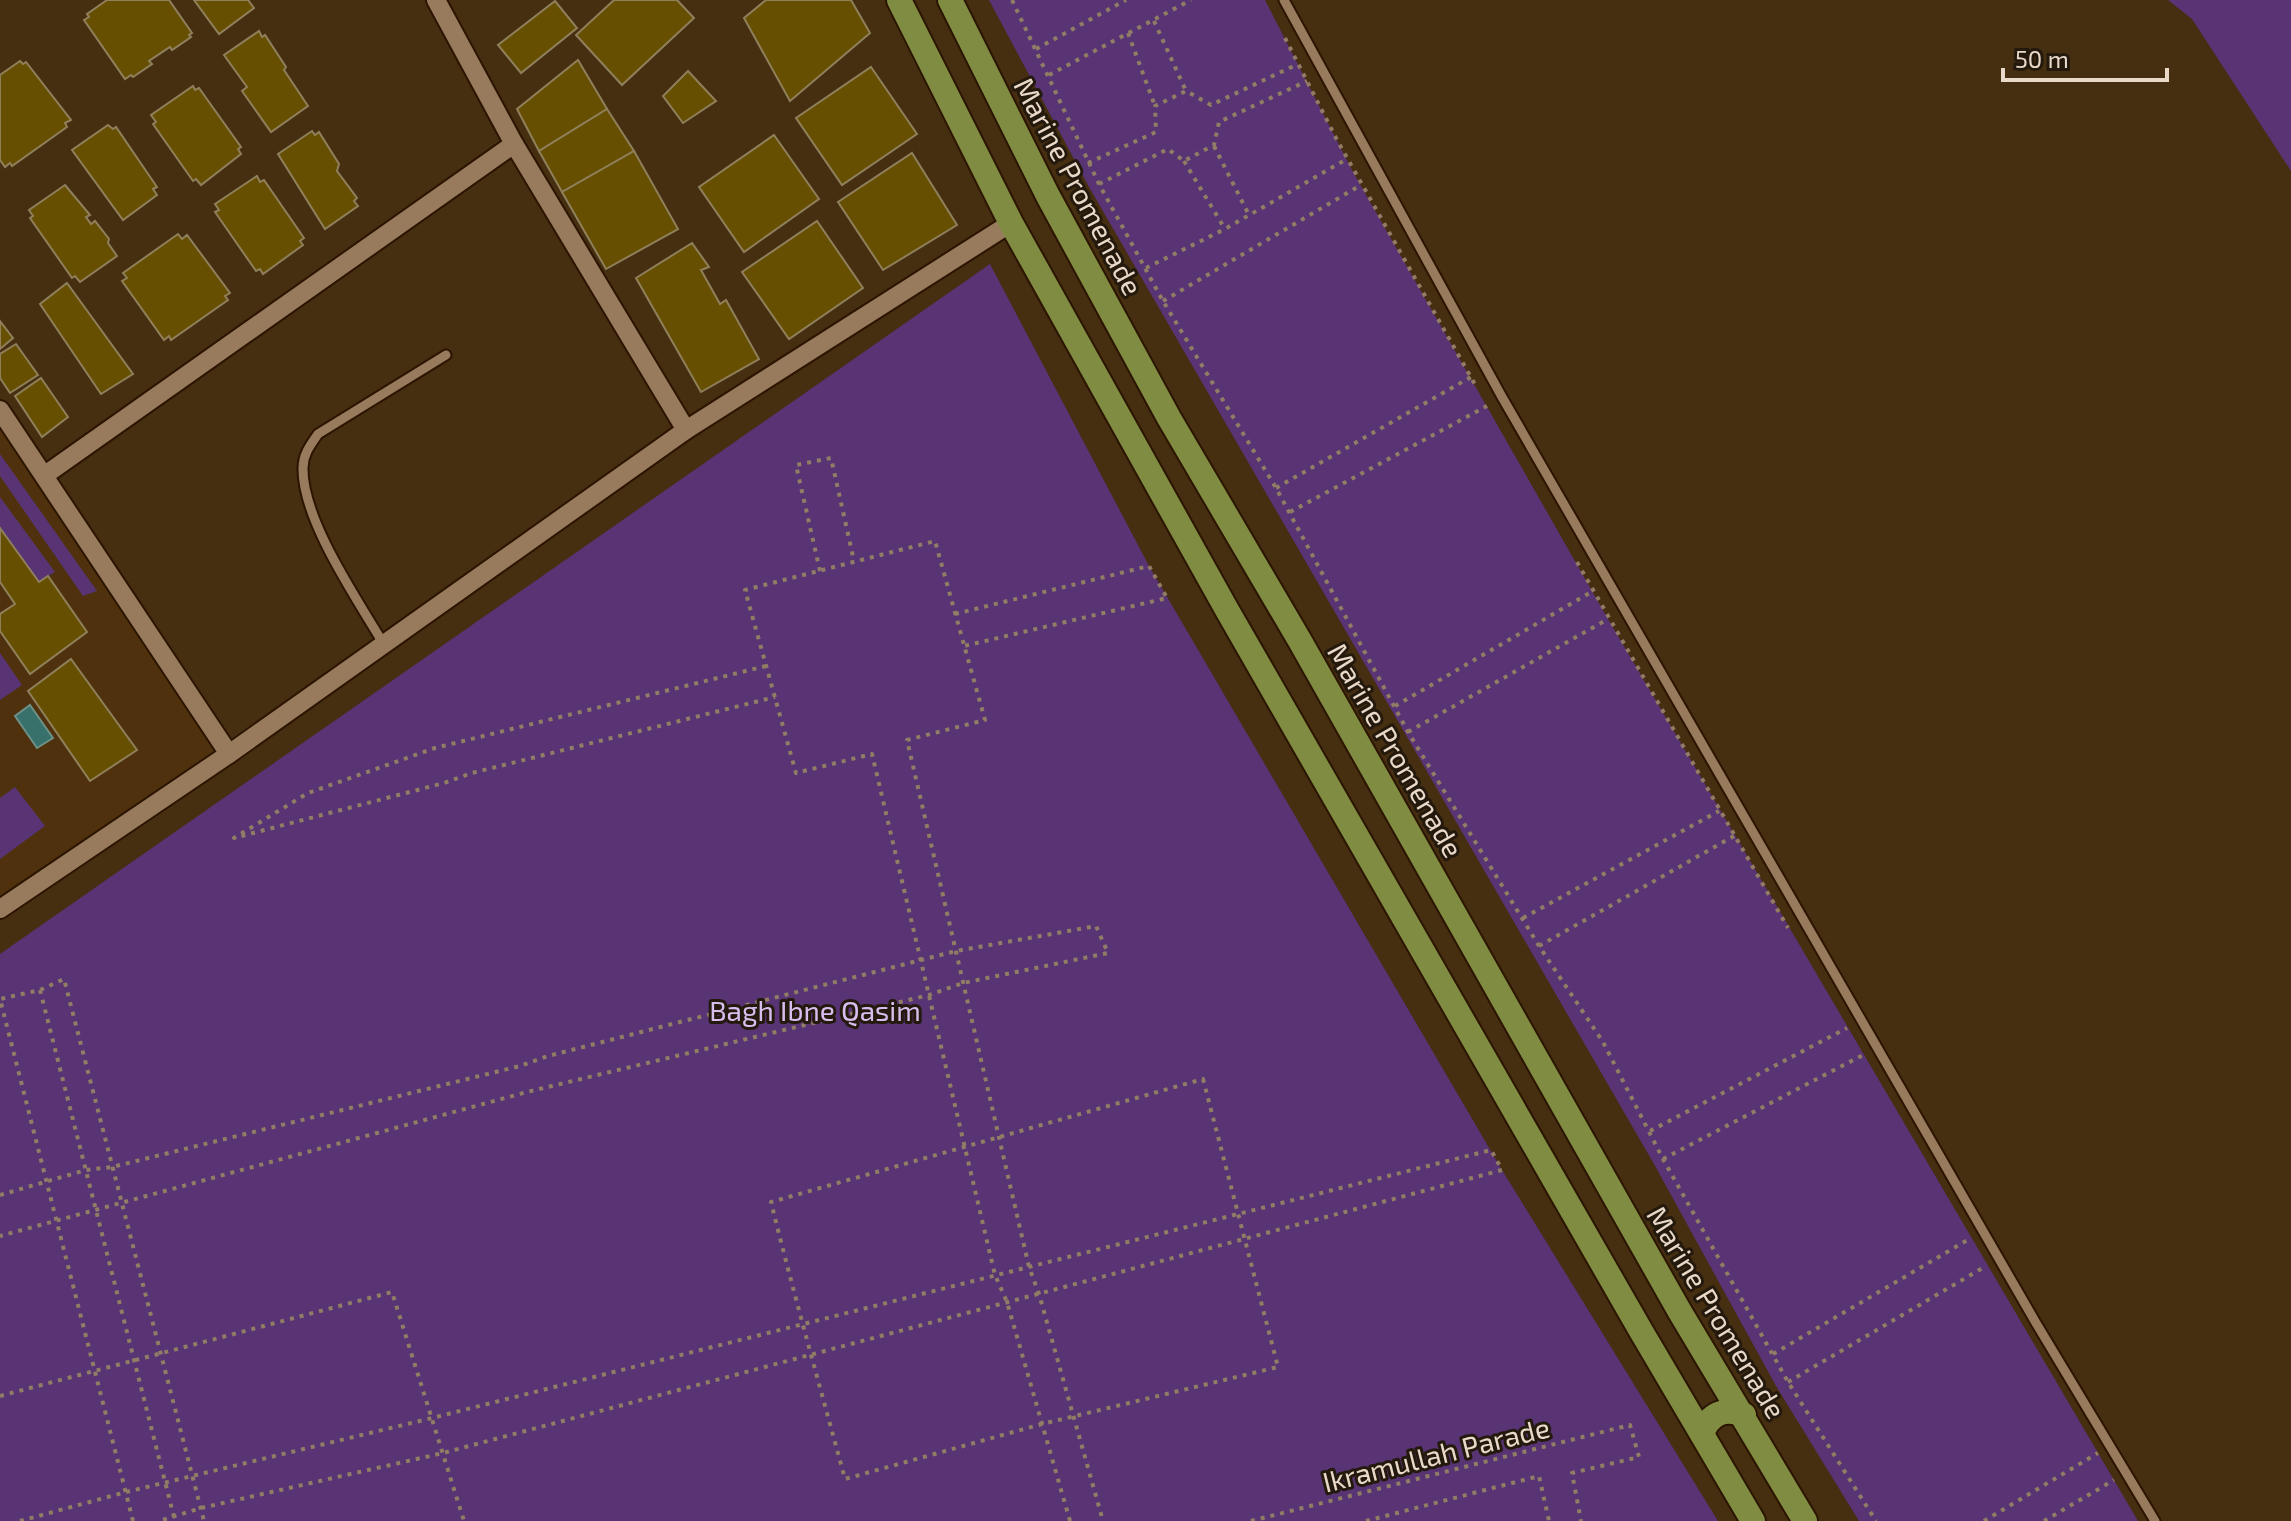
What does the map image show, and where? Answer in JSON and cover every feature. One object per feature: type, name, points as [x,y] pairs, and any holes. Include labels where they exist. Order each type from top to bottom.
[{"type":"main road","points":[[899,0],[1011,223],[1234,624],[1753,1521]]},
{"type":"main road","name":"Marine Promenade","points":[[950,0],[1048,196],[1169,418],[1308,654],[1680,1312],[1805,1521]]},
{"type":"main road","points":[[1641,1331],[1649,1335],[1666,1334],[1679,1321],[1680,1312]]},
{"type":"main road","points":[[1702,1434],[1713,1416],[1723,1411],[1744,1415]]},
{"type":"street","points":[[436,0],[514,144],[686,430]]},
{"type":"street","points":[[45,475],[514,144]]},
{"type":"street","points":[[0,909],[229,754],[686,430],[1011,223]]},
{"type":"street","points":[[0,410],[229,754]]},
{"type":"lane","points":[[1284,0],[1509,410],[2036,1323],[2155,1521]]},
{"type":"lane","points":[[383,643],[324,542],[310,504],[303,468],[307,449],[318,434],[446,355]]},
{"type":"path","points":[[1012,0],[1088,163],[1163,301],[1276,488],[1408,732],[1539,946],[1603,1042],[1663,1159],[1788,1382],[1876,1521]]},
{"type":"path","points":[[1036,49],[1116,2],[1126,0]]},
{"type":"path","points":[[1049,75],[1191,0]]},
{"type":"path","points":[[1154,20],[1186,91],[1211,105],[1298,64]]},
{"type":"path","points":[[1088,163],[1156,132],[1155,106],[1128,33]]},
{"type":"path","points":[[1249,215],[1214,145],[1219,122],[1307,81]]},
{"type":"path","points":[[1155,106],[1186,91]]},
{"type":"path","points":[[1184,161],[1214,145]]},
{"type":"path","points":[[1099,184],[1168,149],[1184,161],[1225,229]]},
{"type":"path","points":[[1146,268],[1225,229],[1347,159]]},
{"type":"path","points":[[1163,301],[1361,185]]},
{"type":"path","points":[[1276,488],[1471,377]]},
{"type":"path","points":[[1290,512],[1487,406]]},
{"type":"path","points":[[820,571],[796,465],[831,458],[854,562]]},
{"type":"path","points":[[1070,1521],[1007,1302],[995,1275],[872,754],[796,773],[745,590],[935,541],[985,720],[907,740],[1029,1267],[1103,1521]]},
{"type":"path","points":[[955,614],[1149,566],[1167,598],[964,646]]},
{"type":"path","points":[[1395,706],[1593,590]]},
{"type":"path","points":[[1408,732],[1608,619]]},
{"type":"path","points":[[766,666],[435,748],[308,793],[234,838],[472,773],[775,697]]},
{"type":"path","points":[[1523,918],[1719,811]]},
{"type":"path","points":[[1539,946],[1734,836]]},
{"type":"path","points":[[0,1195],[86,1170],[112,1167],[520,1066],[548,1056],[956,951],[1096,926],[1108,953],[963,983],[929,995],[527,1092],[0,1236]]},
{"type":"path","points":[[133,1521],[0,999],[40,990],[64,979],[204,1521]]},
{"type":"path","points":[[40,990],[174,1519]]},
{"type":"path","points":[[1650,1131],[1847,1028]]},
{"type":"path","points":[[1663,1159],[1863,1055]]},
{"type":"path","points":[[1203,1079],[1278,1367],[1042,1424],[845,1479],[801,1324],[771,1202],[965,1147],[1203,1079]]},
{"type":"path","points":[[20,1521],[1491,1150],[1502,1170],[443,1453],[201,1508],[174,1519],[159,1521]]},
{"type":"path","points":[[1773,1354],[1971,1238]]},
{"type":"path","points":[[1788,1382],[1987,1265]]},
{"type":"path","points":[[0,1396],[392,1292],[464,1521]]},
{"type":"path","name":"Ikramullah Parade","points":[[1251,1521],[1630,1425],[1639,1457],[1572,1473],[1581,1521]]},
{"type":"path","points":[[1984,1521],[2098,1453]]},
{"type":"path","name":"Ikramullah Parade","points":[[1366,1521],[1539,1476],[1549,1521]]},
{"type":"path","points":[[2044,1521],[2114,1480]]},
{"type":"shaded area","points":[[0,412],[230,752],[0,907]]},
{"type":"green space","points":[[989,0],[1265,0],[1353,172],[1608,619],[2138,1521],[1859,1521],[1776,1386],[1654,1164],[1089,187]]},
{"type":"green space","points":[[2168,0],[2291,0],[2291,171],[2192,19]]},
{"type":"green space","name":"Bagh Ibne Qasim","points":[[990,264],[1149,566],[1502,1170],[1718,1521],[0,1521],[0,954]]},
{"type":"green space","points":[[0,454],[97,591],[83,596],[0,476]]},
{"type":"green space","points":[[0,497],[55,572],[39,582],[0,528]]},
{"type":"green space","points":[[0,653],[22,685],[0,700]]},
{"type":"green space","points":[[15,787],[45,826],[0,859],[0,798]]},
{"type":"water","points":[[30,705],[53,738],[37,748],[15,716]]},
{"type":"building","points":[[107,0],[169,0],[192,33],[189,35],[191,37],[172,50],[170,47],[149,61],[152,64],[125,79],[84,20],[89,17],[87,14]]},
{"type":"building","points":[[194,0],[248,0],[254,8],[219,34]]},
{"type":"building","points":[[614,0],[677,0],[694,18],[622,85],[576,35]]},
{"type":"building","points":[[766,0],[851,0],[870,33],[790,101],[744,18]]},
{"type":"building","points":[[555,1],[577,28],[521,73],[498,45]]},
{"type":"building","points":[[259,31],[262,37],[265,35],[286,67],[284,70],[308,106],[271,132],[242,91],[247,87],[224,55]]},
{"type":"building","points":[[578,60],[607,109],[539,151],[517,109]]},
{"type":"building","points":[[20,61],[23,64],[26,62],[71,120],[65,123],[67,127],[12,166],[10,163],[5,167],[0,160],[0,75]]},
{"type":"building","points":[[871,67],[917,134],[842,185],[796,118]]},
{"type":"building","points":[[688,71],[716,101],[683,123],[663,96]]},
{"type":"building","points":[[193,86],[195,90],[199,88],[241,147],[238,149],[241,154],[201,185],[196,179],[193,181],[153,124],[156,122],[151,115]]},
{"type":"building","points":[[607,109],[634,151],[562,192],[539,151]]},
{"type":"building","points":[[108,125],[113,129],[116,127],[157,187],[153,189],[157,195],[123,220],[72,150]]},
{"type":"building","points":[[312,131],[315,135],[319,132],[339,164],[337,171],[357,198],[354,201],[358,206],[325,229],[278,154]]},
{"type":"building","points":[[774,135],[819,199],[744,252],[699,187]]},
{"type":"building","points":[[634,151],[678,229],[606,269],[562,192]]},
{"type":"building","points":[[912,153],[957,225],[883,270],[838,202]]},
{"type":"building","points":[[257,176],[260,182],[264,180],[304,238],[300,241],[303,245],[263,274],[260,269],[256,271],[215,212],[219,210],[215,204]]},
{"type":"building","points":[[65,185],[90,215],[86,217],[91,224],[95,221],[109,239],[108,243],[117,256],[80,282],[75,276],[72,278],[30,218],[33,216],[29,210]]},
{"type":"building","points":[[817,221],[863,288],[789,339],[742,272]]},
{"type":"building","points":[[178,234],[182,239],[187,235],[230,293],[225,296],[228,300],[171,340],[169,336],[164,340],[122,281],[127,278],[123,273]]},
{"type":"building","points":[[692,243],[709,267],[701,270],[720,304],[726,300],[759,359],[701,392],[636,278]]},
{"type":"building","points":[[67,283],[133,374],[101,394],[40,304]]},
{"type":"building","points":[[0,321],[13,338],[0,349]]},
{"type":"building","points":[[16,344],[38,375],[10,393],[0,378],[0,354]]},
{"type":"building","points":[[41,378],[68,417],[42,437],[15,396]]},
{"type":"building","points":[[0,528],[39,582],[48,576],[87,632],[30,674],[0,631],[0,614],[15,604],[0,582]]},
{"type":"building","points":[[71,659],[137,750],[90,781],[28,691]]}]
